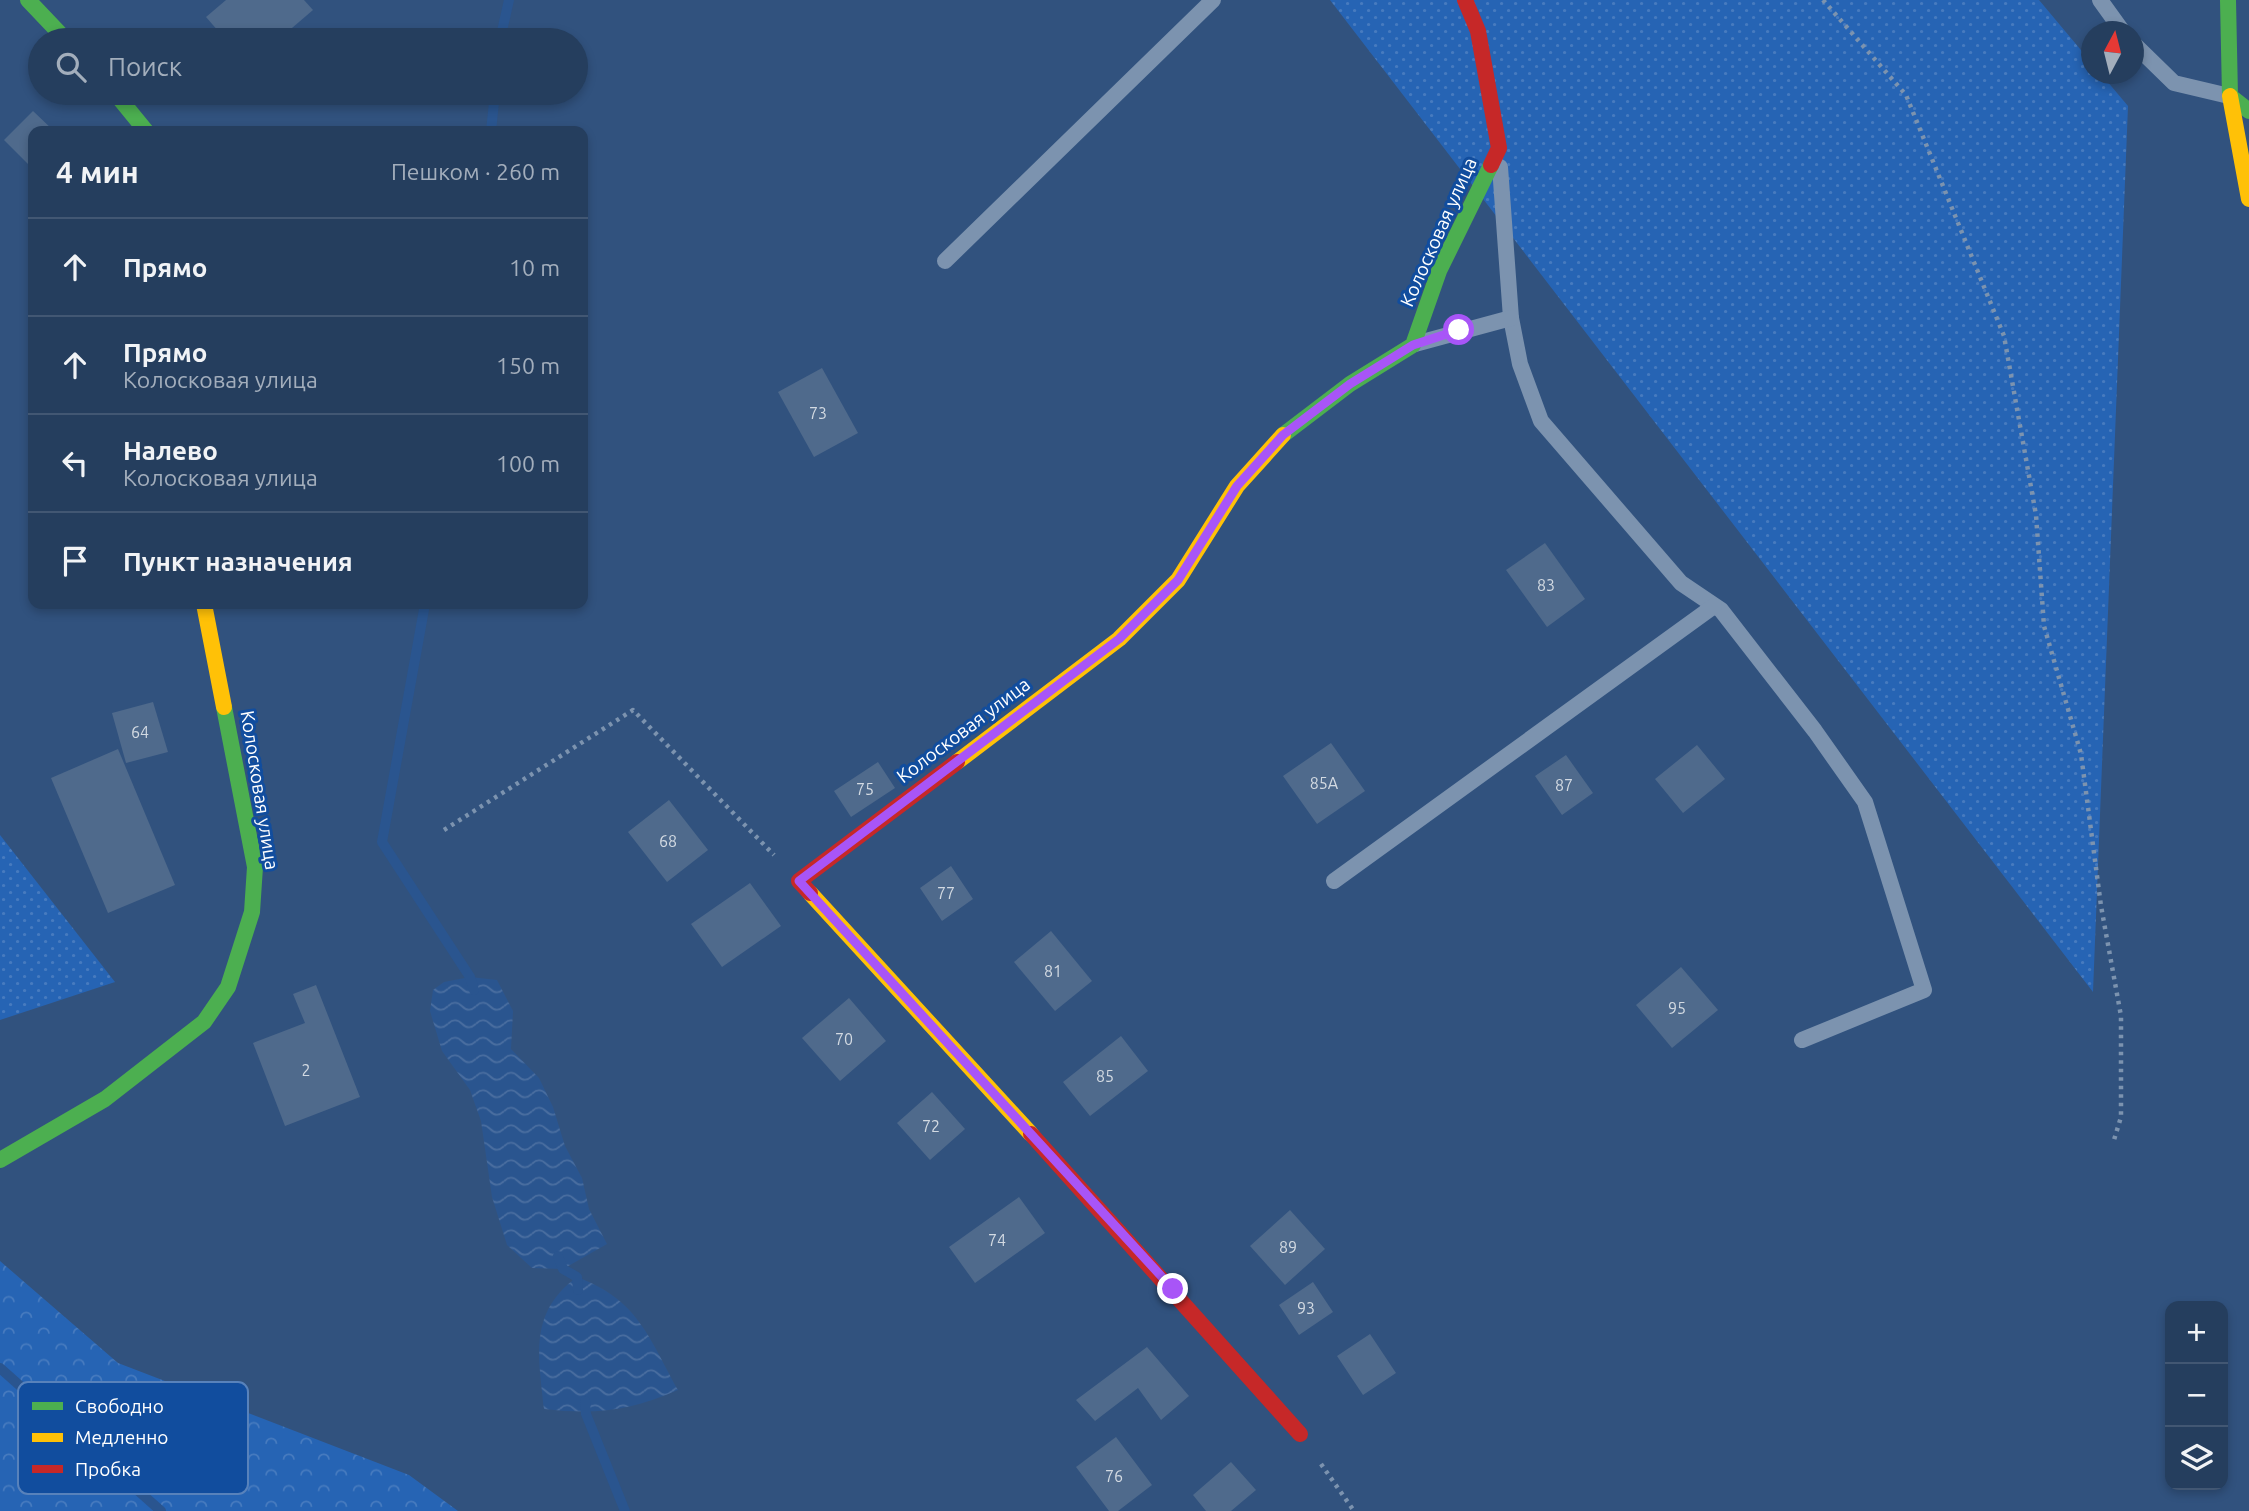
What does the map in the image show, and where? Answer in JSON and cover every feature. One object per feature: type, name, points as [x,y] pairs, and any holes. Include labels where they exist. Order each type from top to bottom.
[{"type":"street","points":[[28,0],[55,28]]},
{"type":"street","name":"Колосковая улица","points":[[799,881],[1119,639],[1178,580],[1237,486],[1283,435],[1350,384],[1413,345],[1439,271],[1499,148],[1478,31],[1465,0]]},
{"type":"street","points":[[2228,0],[2230,96],[2249,198]]},
{"type":"street","points":[[2230,96],[2249,111]]},
{"type":"street","points":[[125,105],[142,126]]},
{"type":"street","name":"Колосковая улица","points":[[0,1160],[105,1099],[204,1022],[228,987],[253,912],[255,867],[205,609]]},
{"type":"street","points":[[799,881],[1173,1289],[1300,1434]]},
{"type":"lane","points":[[945,261],[1213,0]]},
{"type":"lane","points":[[2100,0],[2115,21]]},
{"type":"lane","points":[[2144,54],[2174,83],[2230,96]]},
{"type":"lane","points":[[1499,148],[1511,318],[1520,364],[1541,421],[1681,583],[1714,606],[1815,730],[1865,803],[1924,990],[1802,1040]]},
{"type":"lane","points":[[1413,345],[1511,318]]},
{"type":"lane","points":[[1334,881],[1714,606]]},
{"type":"path","points":[[1823,0],[1906,95],[2004,336],[2036,514],[2044,626],[2081,754],[2101,906],[2121,1016],[2121,1117],[2114,1140]]},
{"type":"path","points":[[444,830],[633,710],[799,881]]},
{"type":"path","points":[[1300,1434],[1354,1511]]},
{"type":"green space","points":[[1330,0],[2039,0],[2081,50],[2081,84],[2109,84],[2128,106],[2093,992]]},
{"type":"green space","points":[[0,835],[115,982],[0,1020]]},
{"type":"green space","points":[[0,1261],[118,1363],[167,1382],[18,1382],[18,1494],[248,1494],[248,1413],[409,1475],[458,1511],[0,1511]]},
{"type":"water","points":[[470,977],[497,980],[513,1011],[511,1049],[539,1078],[553,1107],[565,1146],[582,1178],[589,1209],[607,1244],[563,1269],[532,1268],[507,1245],[492,1197],[481,1121],[470,1090],[442,1051],[430,1011],[433,990],[444,982]]},
{"type":"water","points":[[577,1277],[598,1286],[628,1309],[649,1337],[678,1390],[644,1403],[612,1410],[580,1412],[544,1409],[539,1353],[544,1321],[550,1305]]},
{"type":"building","points":[[226,0],[304,0],[313,10],[292,28],[216,28],[206,17]]},
{"type":"building","points":[[33,111],[49,126],[28,126],[28,164],[4,140]]},
{"type":"building","points":[[822,368],[858,433],[814,457],[778,392]]},
{"type":"building","points":[[1545,543],[1585,599],[1547,627],[1506,570]]},
{"type":"building","points":[[153,702],[168,752],[126,763],[112,713]]},
{"type":"building","points":[[1331,743],[1365,791],[1317,824],[1283,776]]},
{"type":"building","points":[[1697,745],[1725,779],[1683,813],[1655,779]]},
{"type":"building","points":[[118,749],[175,885],[108,913],[51,778]]},
{"type":"building","points":[[1566,755],[1593,793],[1562,815],[1535,776]]},
{"type":"building","points":[[878,762],[895,788],[851,817],[834,791]]},
{"type":"building","points":[[669,800],[708,850],[667,882],[628,832]]},
{"type":"building","points":[[951,866],[973,899],[942,921],[920,888]]},
{"type":"building","points":[[750,883],[781,926],[722,967],[691,924]]},
{"type":"building","points":[[1051,931],[1092,981],[1055,1011],[1014,962]]},
{"type":"building","points":[[1681,967],[1718,1010],[1672,1048],[1636,1005]]},
{"type":"building","points":[[316,985],[360,1097],[285,1126],[253,1043],[305,1023],[293,994]]},
{"type":"building","points":[[849,998],[886,1041],[840,1081],[802,1038]]},
{"type":"building","points":[[1121,1036],[1148,1071],[1090,1116],[1063,1082]]},
{"type":"building","points":[[932,1092],[965,1129],[930,1160],[897,1123]]},
{"type":"building","points":[[1019,1197],[1045,1233],[975,1283],[949,1247]]},
{"type":"building","points":[[1290,1210],[1325,1249],[1285,1285],[1250,1246]]},
{"type":"building","points":[[1313,1282],[1333,1312],[1299,1335],[1279,1305]]},
{"type":"building","points":[[1370,1334],[1396,1373],[1363,1395],[1337,1356]]},
{"type":"building","points":[[1147,1347],[1189,1396],[1161,1420],[1138,1388],[1095,1421],[1076,1400]]},
{"type":"building","points":[[1116,1437],[1152,1485],[1118,1511],[1109,1511],[1076,1467]]},
{"type":"building","points":[[1231,1462],[1256,1490],[1231,1511],[1206,1511],[1193,1495]]},
{"type":"waterway","points":[[503,28],[509,0]]},
{"type":"waterway","points":[[492,126],[494,105]]},
{"type":"waterway","points":[[424,609],[382,842],[470,977],[474,990]]},
{"type":"waterway","points":[[558,1256],[563,1269],[577,1277],[578,1290]]},
{"type":"waterway","points":[[0,1368],[18,1384]]},
{"type":"waterway","points":[[585,1401],[586,1414],[625,1511]]},
{"type":"waterway","points":[[142,1494],[161,1511]]},
{"type":"traffic: fast","points":[[28,0],[55,28]]},
{"type":"traffic: fast","points":[[2228,0],[2230,96],[2249,111]]},
{"type":"traffic: fast","points":[[125,105],[142,126]]},
{"type":"traffic: fast","points":[[1283,435],[1350,384],[1413,345],[1439,271],[1491,165]]},
{"type":"traffic: fast","points":[[0,1160],[105,1099],[204,1022],[228,987],[252,912],[255,867],[224,707]]},
{"type":"traffic: slow","points":[[2230,96],[2249,199]]},
{"type":"traffic: slow","points":[[957,762],[1119,639],[1178,580],[1237,486],[1283,435]]},
{"type":"traffic: slow","points":[[205,609],[224,707]]},
{"type":"traffic: slow","points":[[810,893],[1031,1134]]},
{"type":"traffic: jam","points":[[1465,0],[1478,31],[1499,148],[1491,165]]},
{"type":"traffic: jam","points":[[810,893],[799,881],[957,762]]},
{"type":"traffic: jam","points":[[1031,1134],[1300,1434]]},
{"type":"route","points":[[1173,1289],[799,881],[1119,639],[1178,580],[1237,486],[1283,435],[1350,384],[1413,345],[1459,330]]}]
